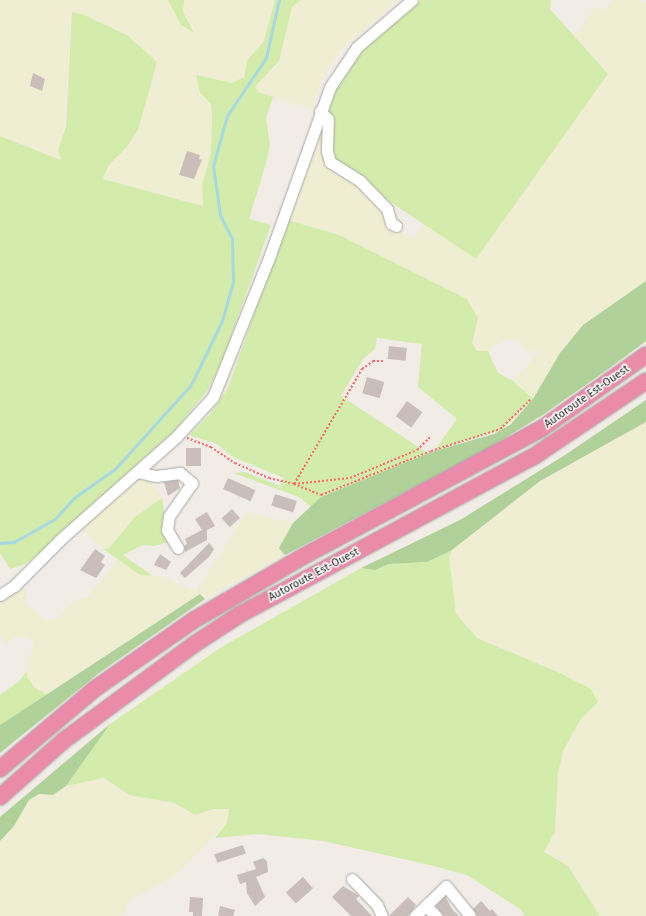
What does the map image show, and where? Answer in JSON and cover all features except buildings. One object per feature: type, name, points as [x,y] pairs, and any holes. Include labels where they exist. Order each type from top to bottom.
[{"type":"highway","name":"Autoroute Est-Ouest","points":[[0,769],[96,688],[194,620],[345,534],[534,433],[578,406],[646,355]]},
{"type":"highway","name":"Autoroute Est-Ouest","points":[[0,797],[63,740],[146,677],[239,615],[533,457],[646,381]]},
{"type":"street","points":[[0,595],[14,586],[63,537],[178,436],[209,403],[223,378],[320,111],[340,68],[357,47],[412,0]]},
{"type":"street","points":[[320,111],[328,120],[327,151],[330,162],[360,181],[387,209],[391,223],[396,226]]},
{"type":"street","points":[[138,472],[156,476],[180,473],[192,483],[169,516],[167,530],[178,548]]},
{"type":"street","points":[[352,879],[377,905],[382,916]]},
{"type":"street","points":[[415,916],[446,886],[468,915]]},
{"type":"street","points":[[426,906],[436,916]]},
{"type":"path","points":[[294,484],[362,369],[373,361],[383,361]]},
{"type":"path","points":[[178,436],[211,447],[235,463],[269,478],[294,484],[321,494],[437,449],[500,429],[531,399]]},
{"type":"path","points":[[294,484],[350,478],[417,450],[431,436]]},
{"type":"shaded area","points":[[0,0],[275,0],[264,41],[248,59],[244,77],[232,83],[196,76],[199,93],[211,104],[212,119],[211,151],[202,186],[203,206],[103,179],[108,166],[126,148],[138,130],[156,62],[127,35],[82,14],[72,13],[61,160],[0,136]]},
{"type":"shaded area","points":[[301,0],[398,0],[340,51],[322,78],[312,109],[258,92],[255,87],[257,81],[274,69],[292,7]]},
{"type":"shaded area","points":[[612,0],[641,0],[646,4],[646,281],[583,325],[560,353],[533,399],[513,381],[539,352],[525,350],[518,340],[502,340],[488,351],[477,351],[472,343],[477,318],[467,299],[339,235],[288,220],[323,120],[358,184],[386,213],[388,224],[414,239],[423,224],[476,259],[608,75],[574,36],[596,6],[605,11]]},
{"type":"shaded area","points":[[646,422],[646,916],[600,916],[568,866],[544,852],[555,832],[558,773],[563,751],[581,719],[598,702],[591,689],[560,673],[477,638],[456,614],[449,557],[452,550],[540,481],[565,455],[599,446]]},
{"type":"shaded area","points":[[140,480],[152,481],[162,498],[135,517],[108,549],[102,548],[81,529]]},
{"type":"shaded area","points":[[247,512],[293,523],[279,548],[285,555],[205,599],[200,594],[47,694],[35,688],[27,677],[27,664],[34,644],[28,637],[14,637],[5,644],[0,636],[0,600],[22,586],[27,592],[26,603],[46,621],[57,618],[75,600],[88,597],[119,558],[140,575],[165,577],[196,591]]},
{"type":"shaded area","points":[[104,778],[129,795],[174,803],[195,815],[214,809],[229,809],[227,823],[176,875],[130,900],[123,916],[0,916],[0,841],[14,826],[29,800],[39,794],[53,795],[66,786]]},
{"type":"green space","points":[[168,0],[184,0],[183,12],[194,33],[181,25]]},
{"type":"green space","points":[[275,0],[301,0],[292,7],[279,61],[255,87],[258,92],[273,97],[266,118],[270,145],[268,156],[249,219],[271,225],[220,367],[207,391],[175,430],[37,555],[25,564],[10,569],[0,553],[0,136],[61,160],[58,150],[66,127],[72,12],[82,14],[127,35],[157,62],[138,130],[126,148],[108,166],[103,179],[203,206],[202,186],[211,152],[212,119],[211,104],[200,93],[196,75],[232,83],[244,77],[248,59],[264,41]]},
{"type":"green space","points":[[421,0],[551,0],[550,9],[608,74],[476,259],[389,201],[332,158],[326,110],[335,88],[352,60],[376,36]]},
{"type":"green space","points":[[288,220],[339,235],[467,299],[478,318],[472,343],[477,351],[488,351],[498,373],[513,381],[533,399],[502,430],[434,451],[457,419],[418,387],[422,344],[377,338],[375,349],[363,359],[341,396],[429,454],[321,497],[311,507],[299,497],[233,473],[245,472],[280,486],[284,478],[233,457],[217,444],[189,435],[210,414],[227,390]]},
{"type":"green space","points":[[646,281],[646,341],[611,367],[544,414],[487,449],[285,555],[279,548],[293,523],[321,497],[434,451],[494,434],[510,425],[533,399],[560,353],[583,325]]},
{"type":"green space","points":[[646,400],[646,422],[540,481],[452,550],[427,562],[389,564],[375,570],[361,568],[460,520],[565,455]]},
{"type":"green space","points":[[162,498],[169,542],[154,546],[143,545],[123,555],[153,576],[140,575],[102,548],[108,549],[135,517]]},
{"type":"green space","points":[[452,550],[449,557],[456,614],[477,638],[560,673],[591,689],[598,702],[581,719],[563,751],[558,773],[555,832],[544,852],[568,866],[600,916],[525,916],[520,909],[467,875],[430,865],[323,841],[259,834],[215,838],[227,823],[229,809],[214,809],[195,815],[174,803],[129,795],[104,778],[66,786],[110,724],[220,648],[361,568],[375,570],[389,564],[427,562]]},
{"type":"green space","points":[[200,594],[205,599],[99,673],[0,753],[0,725]]},
{"type":"green space","points":[[27,671],[27,677],[35,688],[47,694],[0,725],[0,695],[18,682]]},
{"type":"green space","points":[[110,724],[66,786],[53,795],[39,794],[29,800],[14,826],[0,841],[0,817]]},
{"type":"waterway","points":[[0,543],[14,542],[55,519],[74,498],[115,469],[191,385],[222,321],[233,282],[232,239],[220,215],[213,166],[227,116],[266,58],[279,0]]}]
